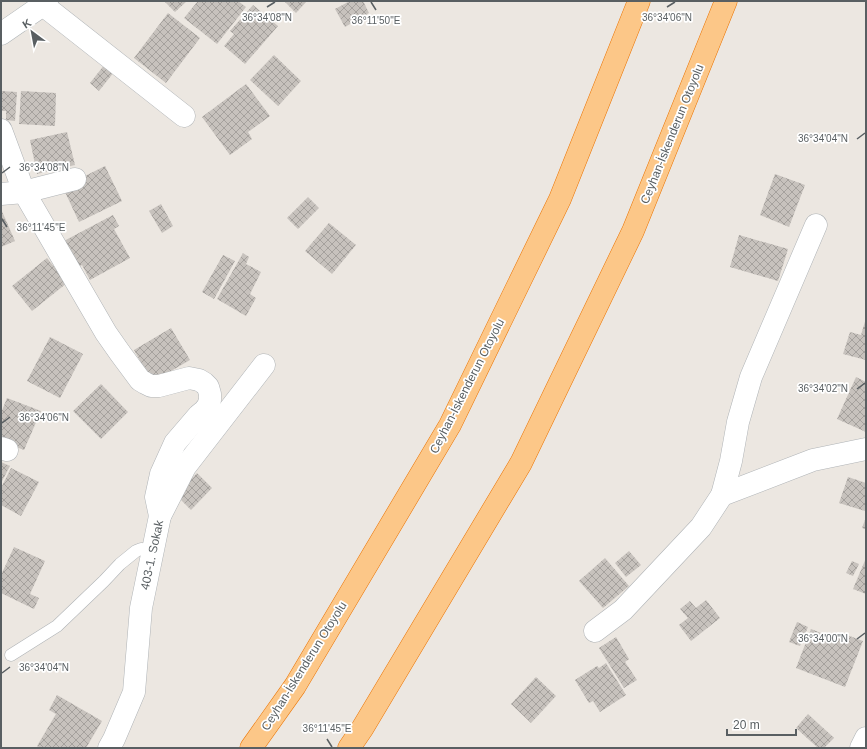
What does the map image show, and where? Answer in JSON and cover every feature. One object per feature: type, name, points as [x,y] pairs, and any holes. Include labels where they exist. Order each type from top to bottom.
[{"type":"highway","name":"Ceyhan-İskenderun Otoyolu","points":[[251,748],[295,686],[450,425],[560,198],[639,1]]},
{"type":"highway","name":"Ceyhan-İskenderun Otoyolu","points":[[349,748],[362,729],[521,463],[633,231],[726,1]]},
{"type":"street","points":[[1,34],[45,3],[184,116]]},
{"type":"street","points":[[1,130],[24,192],[106,333],[140,380],[151,386],[159,386],[194,378],[208,387],[210,394],[208,406],[175,443],[161,474],[156,497],[160,516]]},
{"type":"street","points":[[1,194],[24,192],[75,179]]},
{"type":"street","points":[[595,631],[623,610],[701,527],[722,495],[731,461],[738,422],[751,376],[816,225]]},
{"type":"street","name":"403-1. Sokak","points":[[108,748],[114,739],[134,692],[141,608],[160,516],[185,467],[264,365]]},
{"type":"street","points":[[722,495],[813,460],[866,449]]},
{"type":"street","points":[[861,748],[866,738]]},
{"type":"lane","points":[[11,655],[57,626],[100,586],[120,564],[136,551],[141,549],[153,550]]},
{"type":"building","points":[[164,1],[187,1],[175,12]]},
{"type":"building","points":[[198,1],[238,1],[246,7],[217,44],[184,18]]},
{"type":"building","points":[[284,1],[307,1],[296,13]]},
{"type":"building","points":[[350,1],[363,1],[369,13],[345,27],[335,9]]},
{"type":"building","points":[[253,5],[278,26],[245,64],[224,46],[234,34],[230,31]]},
{"type":"building","points":[[168,13],[200,38],[166,83],[134,58]]},
{"type":"building","points":[[274,55],[301,81],[278,106],[250,80]]},
{"type":"building","points":[[105,64],[114,72],[99,91],[90,83]]},
{"type":"building","points":[[246,84],[270,116],[248,132],[252,139],[230,155],[202,117]]},
{"type":"building","points":[[1,91],[17,92],[15,121],[6,120],[6,111],[1,111]]},
{"type":"building","points":[[21,91],[56,93],[55,126],[19,124]]},
{"type":"building","points":[[67,132],[75,165],[37,174],[30,140]]},
{"type":"building","points":[[105,166],[122,201],[79,222],[65,192],[81,178]]},
{"type":"building","points":[[775,174],[805,185],[789,227],[760,215]]},
{"type":"building","points":[[308,197],[319,208],[298,229],[287,218]]},
{"type":"building","points":[[161,204],[173,226],[162,233],[149,211]]},
{"type":"building","points":[[1,209],[15,241],[1,247]]},
{"type":"building","points":[[113,215],[119,226],[114,229],[130,258],[90,280],[82,265],[76,268],[62,242]]},
{"type":"building","points":[[329,223],[356,245],[332,274],[305,251]]},
{"type":"building","points":[[739,235],[788,249],[778,281],[730,267]]},
{"type":"building","points":[[243,253],[249,257],[246,264],[261,272],[250,294],[256,298],[246,316],[217,299]]},
{"type":"building","points":[[223,255],[235,261],[214,299],[202,292]]},
{"type":"building","points":[[47,258],[67,283],[32,311],[12,286]]},
{"type":"building","points":[[866,318],[866,360],[843,354],[850,332],[861,335]]},
{"type":"building","points":[[171,328],[190,360],[152,382],[134,350]]},
{"type":"building","points":[[50,337],[83,354],[60,398],[27,381]]},
{"type":"building","points":[[856,377],[866,382],[866,432],[837,419]]},
{"type":"building","points":[[101,384],[128,412],[101,439],[73,411]]},
{"type":"building","points":[[7,398],[41,411],[24,450],[1,441],[1,413]]},
{"type":"building","points":[[1,462],[10,466],[1,483]]},
{"type":"building","points":[[11,468],[39,482],[21,516],[1,505],[1,488]]},
{"type":"building","points":[[197,473],[212,488],[191,510],[176,495]]},
{"type":"building","points":[[848,477],[866,483],[865,511],[839,503]]},
{"type":"building","points":[[866,517],[866,529],[862,528]]},
{"type":"building","points":[[14,547],[45,561],[30,594],[39,598],[34,609],[1,593],[1,575]]},
{"type":"building","points":[[629,551],[641,565],[626,577],[615,563]]},
{"type":"building","points":[[605,558],[629,586],[603,608],[579,581]]},
{"type":"building","points":[[866,558],[866,594],[853,589]]},
{"type":"building","points":[[852,561],[859,564],[853,576],[846,573]]},
{"type":"building","points":[[706,600],[720,618],[691,641],[679,625],[688,618],[680,609],[690,601],[696,608]]},
{"type":"building","points":[[797,622],[808,627],[800,646],[789,642]]},
{"type":"building","points":[[811,629],[831,637],[830,640],[835,642],[839,632],[863,641],[845,687],[796,668]]},
{"type":"building","points":[[616,637],[629,659],[625,662],[637,680],[624,688],[599,648]]},
{"type":"building","points":[[606,663],[626,695],[600,712],[593,701],[589,703],[575,680],[597,666],[599,668]]},
{"type":"building","points":[[536,677],[556,696],[531,723],[511,704]]},
{"type":"building","points":[[57,695],[102,721],[86,748],[40,748],[37,746],[56,714],[49,710]]},
{"type":"building","points":[[808,714],[834,738],[824,748],[818,748],[796,728]]}]
